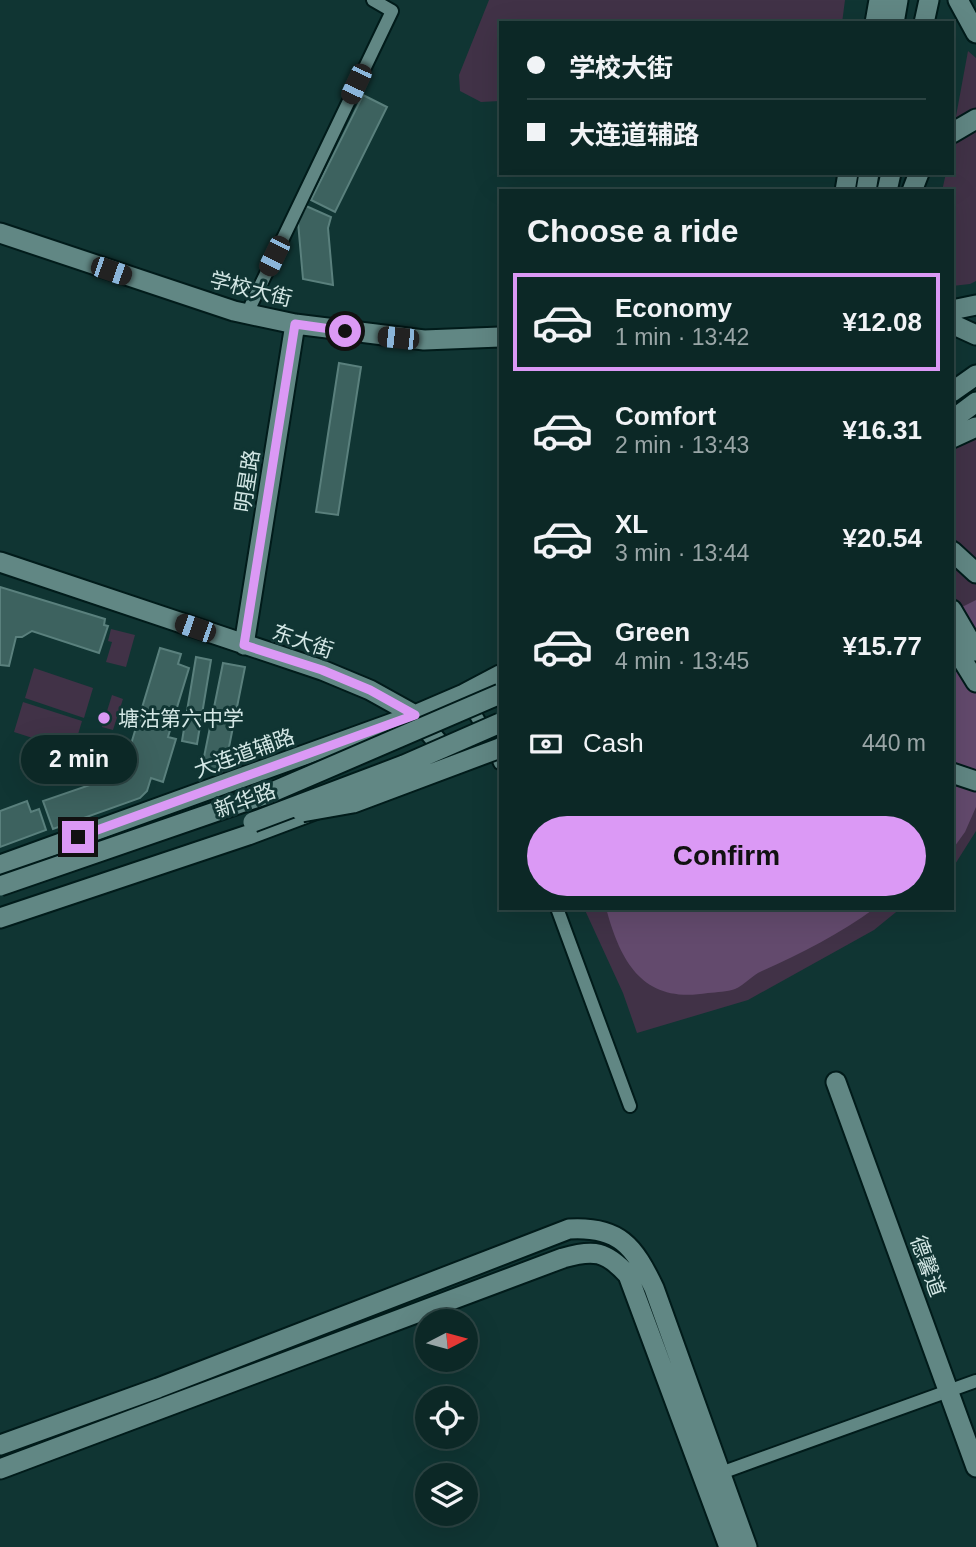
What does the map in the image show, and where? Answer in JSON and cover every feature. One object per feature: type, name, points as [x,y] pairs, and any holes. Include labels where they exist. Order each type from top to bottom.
[{"type":"street","points":[[252,315],[251,305],[392,11],[373,0]]},
{"type":"street","points":[[875,21],[879,0]]},
{"type":"street","points":[[894,21],[898,0]]},
{"type":"street","points":[[914,21],[917,0]]},
{"type":"street","points":[[925,21],[929,0]]},
{"type":"street","points":[[958,0],[976,33]]},
{"type":"street","points":[[954,132],[976,119]]},
{"type":"street","name":"学校大街","points":[[0,233],[171,291],[252,315],[295,324],[424,340],[499,337]]},
{"type":"street","points":[[954,310],[976,305]]},
{"type":"street","name":"明星路","points":[[244,645],[295,324]]},
{"type":"street","points":[[954,325],[976,335]]},
{"type":"street","points":[[954,391],[976,375]]},
{"type":"street","points":[[954,418],[976,402]]},
{"type":"street","points":[[954,437],[976,426]]},
{"type":"street","points":[[954,553],[976,573]]},
{"type":"street","name":"东大街","points":[[0,562],[322,670],[370,690],[415,715],[451,758]]},
{"type":"street","points":[[954,613],[976,651]]},
{"type":"street","points":[[954,646],[976,682]]},
{"type":"street","name":"大连道辅路","points":[[0,865],[415,715],[499,676]]},
{"type":"street","points":[[464,694],[498,743]]},
{"type":"street","name":"新华路","points":[[0,886],[270,793],[499,694]]},
{"type":"street","name":"新华路","points":[[0,906],[253,822],[404,765],[499,723]]},
{"type":"street","points":[[0,918],[248,835],[451,758],[498,743]]},
{"type":"street","points":[[253,822],[353,803],[498,743]]},
{"type":"street","points":[[954,774],[976,781]]},
{"type":"street","points":[[558,910],[630,1106]]},
{"type":"street","name":"德馨道","points":[[836,1082],[976,1467]]},
{"type":"street","points":[[0,1445],[182,1379],[569,1229],[592,1228],[610,1234],[629,1246],[643,1264],[747,1547]]},
{"type":"street","points":[[0,1469],[563,1258],[580,1253],[601,1254],[615,1261],[628,1275],[729,1547]]},
{"type":"street","points":[[720,1474],[976,1381]]},
{"type":"shaded area","points":[[489,0],[845,0],[842,21],[499,21],[499,101],[481,102],[460,91],[459,75]]},
{"type":"shaded area","points":[[968,51],[976,58],[976,281],[954,286],[954,189],[942,189],[946,175],[954,175],[954,127]]},
{"type":"shaded area","points":[[976,428],[976,831],[954,866],[954,444]]},
{"type":"shaded area","points":[[976,600],[976,807],[965,832],[954,847],[954,611]]},
{"type":"shaded area","points":[[111,629],[135,635],[126,667],[106,662],[112,642],[108,641]]},
{"type":"shaded area","points":[[34,668],[93,688],[84,718],[25,698]]},
{"type":"shaded area","points":[[112,695],[123,699],[113,730],[102,727]]},
{"type":"shaded area","points":[[23,702],[82,721],[73,751],[14,732]]},
{"type":"shaded area","points":[[99,736],[110,740],[101,771],[89,768]]},
{"type":"shaded area","points":[[27,742],[54,749],[50,761],[24,754]]},
{"type":"shaded area","points":[[23,757],[50,764],[46,776],[20,769]]},
{"type":"shaded area","points":[[585,910],[899,910],[874,930],[748,1000],[637,1033],[623,993]]},
{"type":"shaded area","points":[[607,910],[872,910],[834,935],[758,973],[735,989],[686,995],[652,986],[639,976],[619,946]]},
{"type":"building","points":[[363,95],[387,107],[335,212],[311,200]]},
{"type":"building","points":[[306,206],[331,217],[328,228],[333,285],[303,279],[298,222]]},
{"type":"building","points":[[339,363],[361,367],[338,515],[316,512]]},
{"type":"building","points":[[0,587],[105,619],[104,625],[108,626],[99,653],[32,631],[22,637],[16,637],[9,666],[0,665]]},
{"type":"building","points":[[160,648],[181,654],[178,664],[189,668],[168,737],[176,739],[163,782],[151,778],[147,791],[140,798],[53,829],[43,801],[122,774]]},
{"type":"building","points":[[196,657],[211,660],[197,744],[182,741]]},
{"type":"building","points":[[223,663],[245,667],[224,772],[202,767]]},
{"type":"building","points":[[27,801],[31,812],[39,809],[46,830],[0,847],[0,811]]},
{"type":"place","name":"塘沽第六中学","points":[[104,718]]},
{"type":"route","points":[[78,837],[415,715],[370,690],[322,670],[244,645],[295,324],[345,331]]}]
